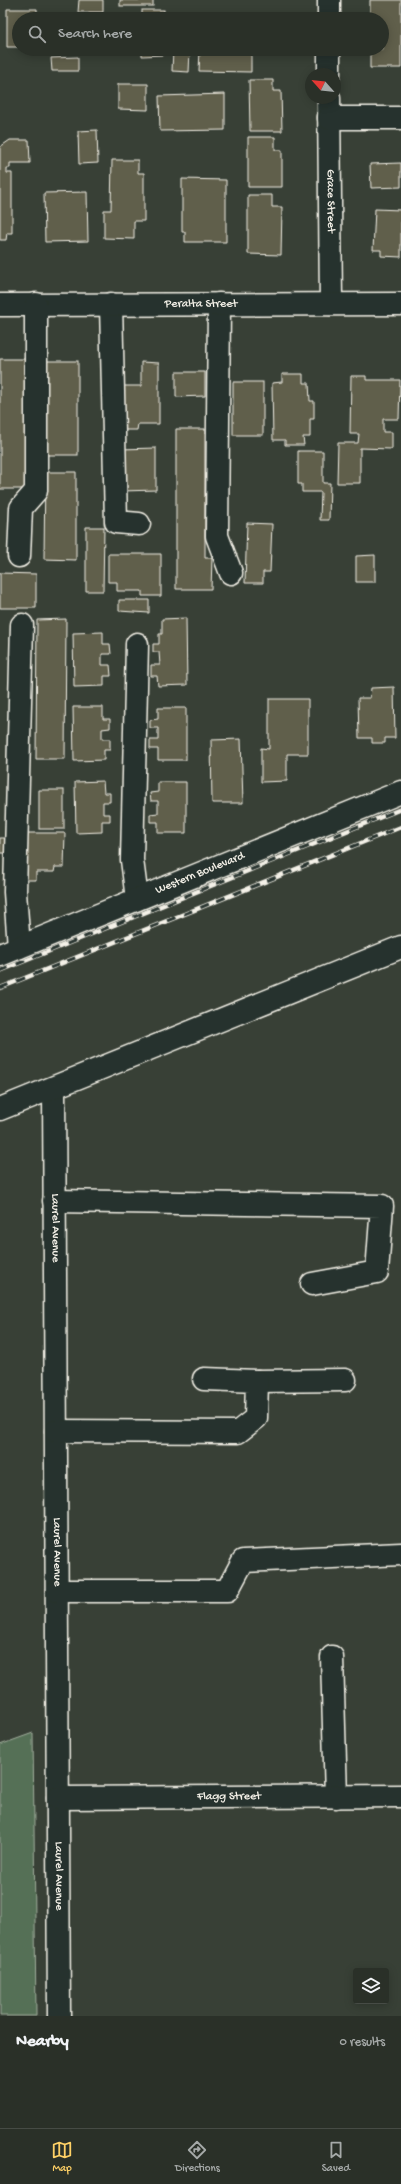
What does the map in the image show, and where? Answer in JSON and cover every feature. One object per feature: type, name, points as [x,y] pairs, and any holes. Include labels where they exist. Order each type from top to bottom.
[{"type":"street","points":[[329,0],[329,12]]},
{"type":"street","points":[[329,56],[329,68]]},
{"type":"street","points":[[329,108],[401,118]]},
{"type":"street","name":"Grace Street","points":[[329,108],[331,304]]},
{"type":"street","points":[[19,556],[21,508],[36,491],[36,304]]},
{"type":"street","points":[[111,304],[116,522],[139,524]]},
{"type":"street","points":[[219,304],[217,536],[231,574]]},
{"type":"street","name":"Peralta Street","points":[[0,305],[401,304]]},
{"type":"street","points":[[9,951],[15,892],[22,625]]},
{"type":"street","points":[[136,644],[132,860],[137,899]]},
{"type":"street","name":"Western Boulevard","points":[[9,951],[401,792]]},
{"type":"street","points":[[0,1109],[401,947]]},
{"type":"street","name":"Laurel Avenue","points":[[54,1088],[59,2016]]},
{"type":"street","points":[[54,1200],[382,1206],[377,1272],[312,1284]]},
{"type":"street","points":[[204,1379],[257,1381],[345,1380]]},
{"type":"street","points":[[56,1430],[238,1432],[256,1418],[257,1381]]},
{"type":"street","points":[[57,1591],[227,1591],[243,1561],[401,1554]]},
{"type":"street","points":[[332,1657],[336,1797]]},
{"type":"street","name":"Flagg Street","points":[[58,1798],[401,1796]]},
{"type":"green space","points":[[33,1733],[36,2016],[0,2016],[0,1745]]},
{"type":"building","points":[[79,0],[103,0],[103,12],[78,12]]},
{"type":"building","points":[[120,0],[153,0],[153,6],[120,6]]},
{"type":"building","points":[[370,0],[401,0],[401,68],[370,68],[370,56],[389,56],[389,12],[370,12]]},
{"type":"building","points":[[7,9],[37,9],[37,12],[12,12],[12,47],[7,47]]},
{"type":"building","points":[[142,10],[164,10],[164,12],[142,12]]},
{"type":"building","points":[[173,56],[190,56],[189,72],[172,71]]},
{"type":"building","points":[[200,56],[251,56],[251,72],[199,71]]},
{"type":"building","points":[[78,57],[78,71],[52,71],[51,58]]},
{"type":"building","points":[[249,80],[273,80],[273,91],[281,91],[282,131],[250,131]]},
{"type":"building","points":[[118,84],[148,84],[148,110],[118,109]]},
{"type":"building","points":[[225,94],[225,130],[160,131],[159,96]]},
{"type":"building","points":[[97,130],[98,163],[79,164],[78,131]]},
{"type":"building","points":[[248,137],[275,137],[275,150],[282,150],[282,187],[248,187]]},
{"type":"building","points":[[10,140],[29,140],[30,163],[10,163],[10,168],[7,168],[7,173],[12,173],[12,233],[7,233],[6,240],[0,240],[0,147]]},
{"type":"building","points":[[112,160],[138,160],[138,173],[144,173],[144,221],[134,221],[134,239],[104,238],[104,210],[111,210]]},
{"type":"building","points":[[401,163],[401,187],[371,188],[370,164]]},
{"type":"building","points":[[182,179],[226,180],[226,242],[185,242],[185,232],[182,232]]},
{"type":"building","points":[[87,192],[88,241],[45,242],[44,193]]},
{"type":"building","points":[[248,195],[272,195],[272,207],[282,207],[281,255],[248,254]]},
{"type":"building","points":[[375,209],[401,210],[401,257],[381,256],[381,250],[373,250]]},
{"type":"building","points":[[0,359],[31,359],[30,489],[0,489]]},
{"type":"building","points":[[46,361],[78,361],[78,455],[46,455]]},
{"type":"building","points":[[141,362],[159,363],[159,424],[138,424],[137,430],[118,430],[118,386],[141,386]]},
{"type":"building","points":[[176,372],[205,372],[205,396],[176,397]]},
{"type":"building","points":[[282,374],[303,374],[303,383],[309,383],[310,401],[314,401],[314,419],[310,419],[310,437],[303,437],[304,445],[285,445],[285,440],[273,440],[272,383],[282,382]]},
{"type":"building","points":[[351,376],[366,376],[366,380],[400,380],[399,419],[383,419],[383,432],[392,432],[392,449],[360,448],[360,483],[337,483],[338,443],[358,443],[359,434],[350,434]]},
{"type":"building","points":[[233,382],[263,382],[263,435],[233,435]]},
{"type":"building","points":[[176,429],[205,429],[205,558],[212,558],[211,589],[176,589]]},
{"type":"building","points":[[156,448],[156,490],[122,491],[121,449]]},
{"type":"building","points":[[298,451],[323,451],[323,483],[330,483],[329,520],[320,520],[321,492],[302,492],[302,484],[298,484]]},
{"type":"building","points":[[45,472],[76,472],[76,560],[44,559]]},
{"type":"building","points":[[247,523],[272,524],[270,572],[263,572],[263,583],[245,583]]},
{"type":"building","points":[[86,527],[104,527],[103,591],[86,591]]},
{"type":"building","points":[[108,554],[161,554],[161,596],[142,596],[142,591],[117,591],[117,582],[108,582]]},
{"type":"building","points":[[375,555],[375,582],[356,582],[356,556]]},
{"type":"building","points":[[0,573],[36,574],[36,608],[0,608]]},
{"type":"building","points":[[119,600],[149,600],[149,613],[119,611]]},
{"type":"building","points":[[186,618],[187,685],[158,686],[157,676],[151,676],[151,665],[160,665],[159,652],[153,652],[153,644],[159,644],[159,634],[162,634],[162,619]]},
{"type":"building","points":[[66,619],[65,759],[36,759],[37,620]]},
{"type":"building","points":[[103,632],[103,644],[110,644],[111,654],[102,654],[102,665],[110,665],[111,676],[104,676],[104,686],[74,687],[73,633]]},
{"type":"building","points":[[394,687],[395,738],[385,738],[385,743],[372,743],[372,738],[359,738],[358,698],[370,698],[371,688]]},
{"type":"building","points":[[269,699],[308,699],[308,754],[287,754],[287,781],[261,782],[261,748],[269,749]]},
{"type":"building","points":[[73,707],[103,707],[103,719],[110,719],[110,728],[102,729],[102,739],[110,739],[110,750],[104,750],[104,760],[74,761]]},
{"type":"building","points":[[158,708],[186,708],[186,760],[158,760],[158,749],[150,749],[150,740],[158,740],[158,728],[150,728],[150,720],[158,719]]},
{"type":"building","points":[[241,739],[243,803],[212,803],[211,740]]},
{"type":"building","points":[[103,781],[104,793],[110,793],[110,802],[103,802],[103,814],[110,814],[110,821],[102,821],[102,832],[76,833],[75,782]]},
{"type":"building","points":[[158,782],[186,782],[186,833],[158,833],[158,822],[150,822],[150,814],[158,813],[158,801],[151,801],[150,793],[158,792]]},
{"type":"building","points":[[39,790],[64,790],[64,829],[39,829]]},
{"type":"building","points":[[25,833],[65,833],[64,867],[55,867],[54,872],[36,872],[36,880],[24,880]]},
{"type":"building","points":[[0,838],[5,838],[5,853],[0,853]]},
{"type":"railway","points":[[0,971],[401,809]]},
{"type":"railway","points":[[0,988],[401,827]]}]
